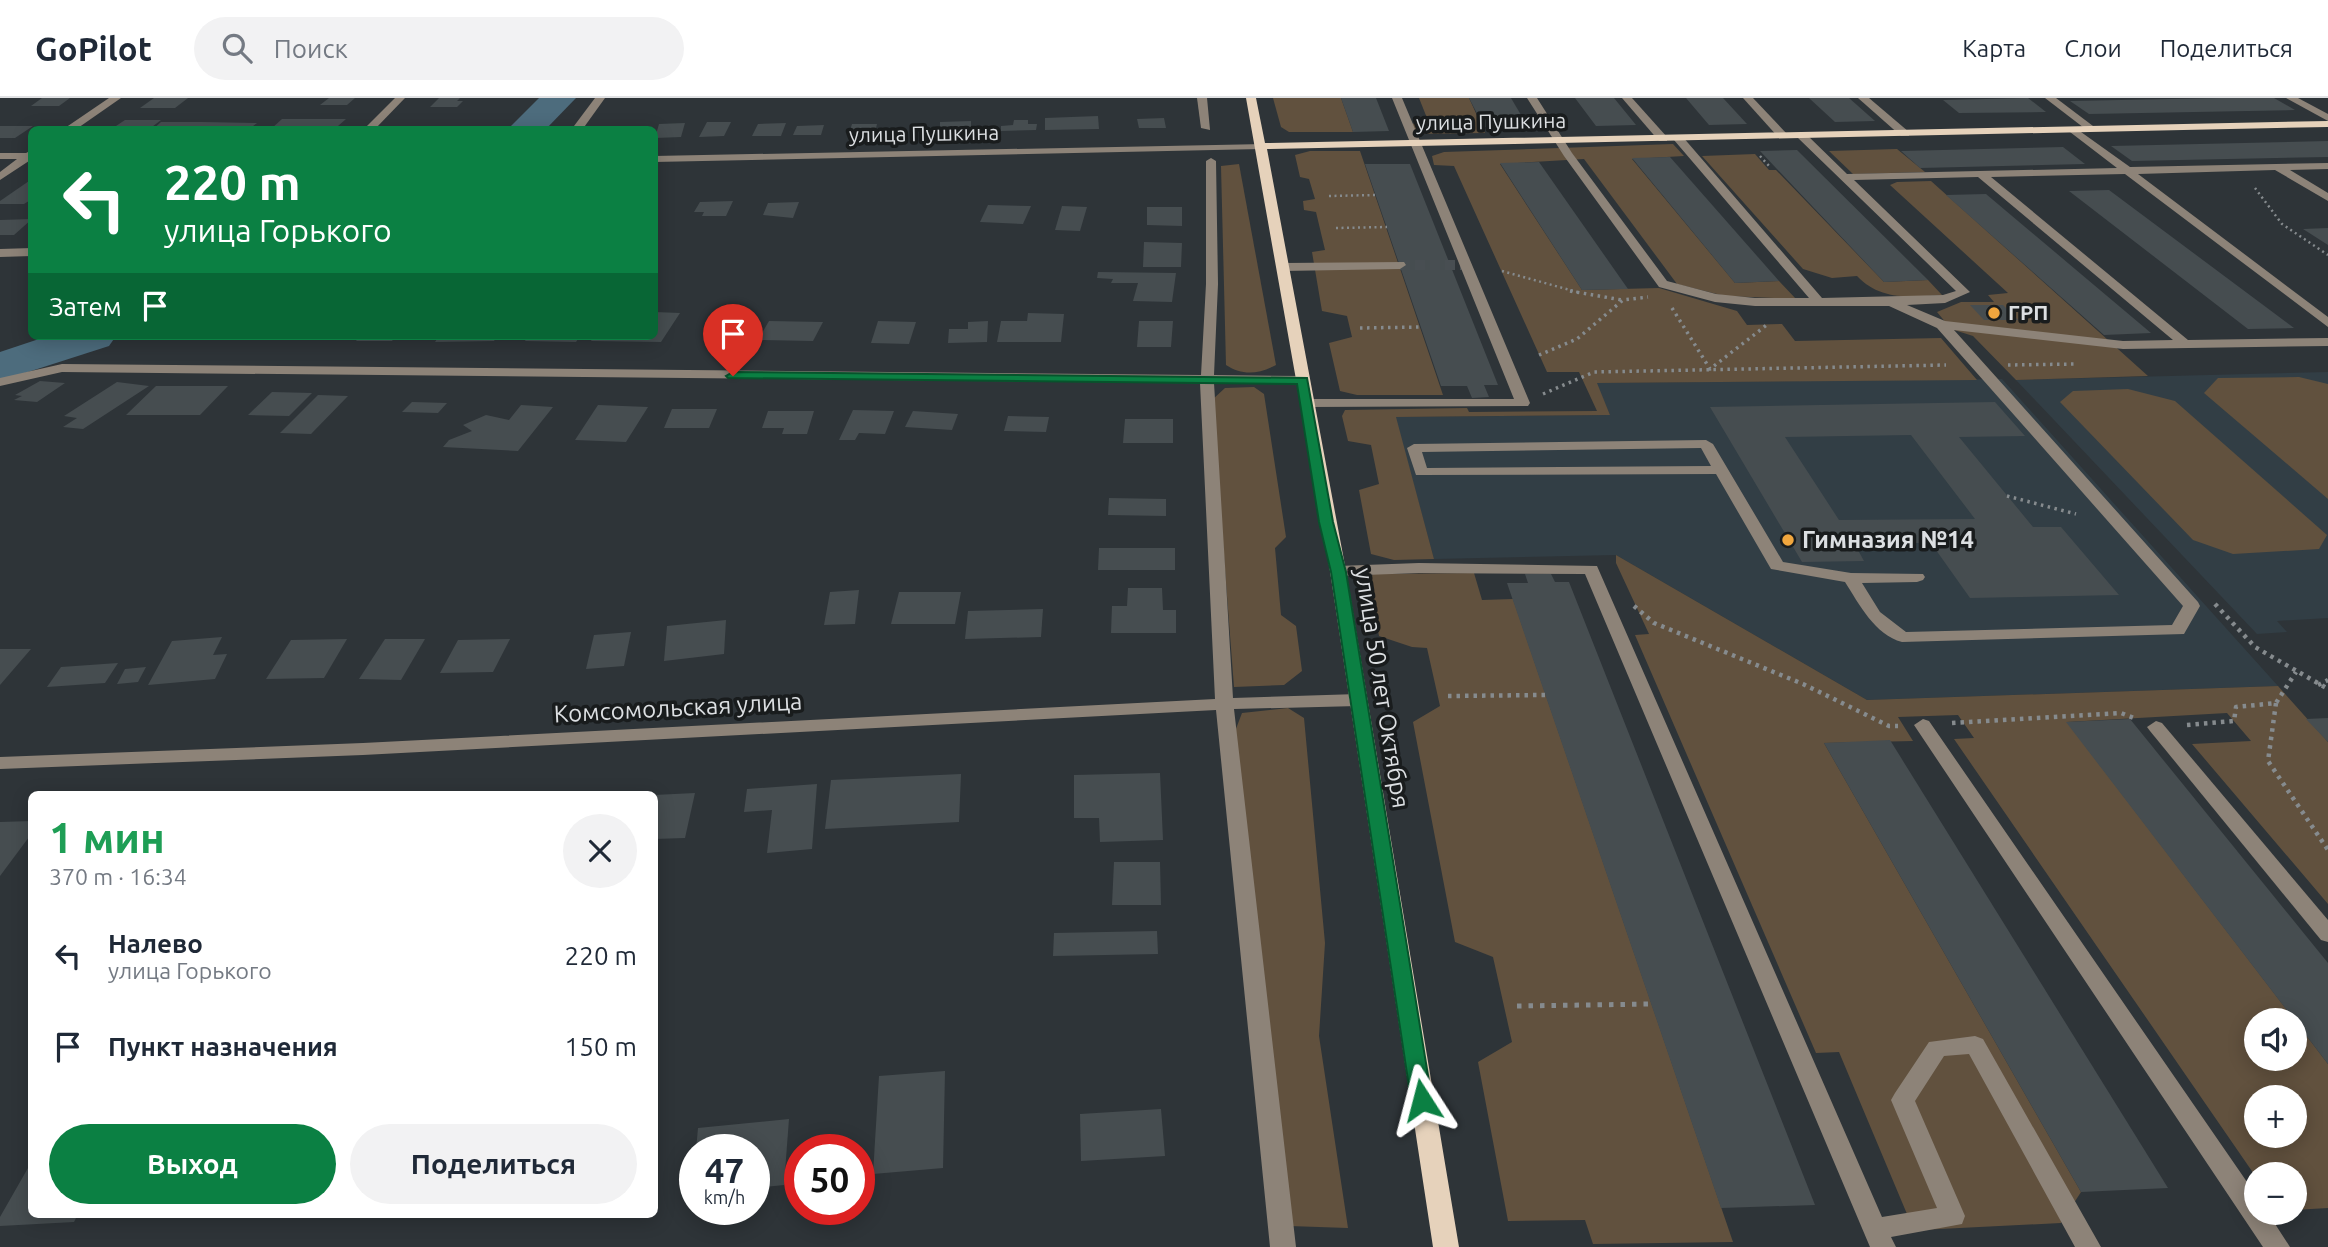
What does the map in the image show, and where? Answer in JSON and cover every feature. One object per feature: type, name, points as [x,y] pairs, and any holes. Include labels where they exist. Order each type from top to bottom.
[{"type":"main road","name":"улица 50 лет Октября","points":[[1251,98],[1308,403],[1326,522],[1338,572],[1446,1247]]},
{"type":"main road","name":"улица Пушкина","points":[[1261,145],[2328,124]]},
{"type":"street","points":[[73,126],[116,98]]},
{"type":"street","points":[[372,126],[400,98]]},
{"type":"street","points":[[579,126],[600,98]]},
{"type":"street","points":[[1202,98],[1206,128]]},
{"type":"street","points":[[1308,403],[1523,403],[1397,98]]},
{"type":"street","points":[[1532,98],[1558,140],[1662,286],[1715,298],[1755,302],[1891,302],[1945,299],[1964,292],[1802,136]]},
{"type":"street","points":[[1628,98],[1663,139]]},
{"type":"street","points":[[1748,98],[1783,136]]},
{"type":"street","points":[[1863,98],[1905,134]]},
{"type":"street","points":[[2050,98],[2092,130]]},
{"type":"street","points":[[2291,98],[2328,118]]},
{"type":"street","points":[[2315,124],[2328,132]]},
{"type":"street","points":[[2074,130],[2328,323]]},
{"type":"street","points":[[1678,138],[1819,303]]},
{"type":"street","name":"улица Пушкина","points":[[658,159],[1261,145]]},
{"type":"street","points":[[0,156],[28,155]]},
{"type":"street","points":[[0,177],[28,156]]},
{"type":"street","points":[[1211,161],[1212,284],[1207,382],[1224,704],[1283,1247]]},
{"type":"street","points":[[1845,177],[2328,166]]},
{"type":"street","points":[[2277,167],[2328,198]]},
{"type":"street","points":[[1982,175],[2185,344]]},
{"type":"street","points":[[0,253],[28,253]]},
{"type":"street","points":[[1283,267],[1400,265]]},
{"type":"street","points":[[1891,302],[1942,326],[2123,345],[2328,342]]},
{"type":"street","points":[[1851,579],[1874,615],[1902,638],[2178,630],[2192,606],[1942,326]]},
{"type":"street","points":[[0,382],[62,368],[1207,382],[1303,380]]},
{"type":"street","points":[[1721,470],[1422,472],[1414,448],[1706,444],[1777,566],[1851,579],[1917,577]]},
{"type":"street","points":[[1338,572],[1419,568],[1591,569],[1879,1238],[1954,1216],[1903,1100],[1937,1048],[1975,1045],[2088,1247]]},
{"type":"street","name":"Комсомольская улица","points":[[0,763],[363,749],[1224,704],[1357,700]]},
{"type":"street","points":[[1923,725],[2277,1247]]},
{"type":"street","points":[[2156,727],[2328,934]]},
{"type":"path","points":[[2292,177],[2248,179],[2282,224],[2328,255]]},
{"type":"path","points":[[1328,195],[1376,195]]},
{"type":"path","points":[[1336,228],[1387,228]]},
{"type":"path","points":[[1502,271],[1587,295],[1623,300],[1650,297],[1662,286],[1710,369]]},
{"type":"path","points":[[1539,355],[1577,339],[1623,300]]},
{"type":"path","points":[[1710,369],[1769,323],[1755,302]]},
{"type":"path","points":[[1360,328],[1421,327]]},
{"type":"path","points":[[1523,403],[1594,372],[1975,365]]},
{"type":"path","points":[[1633,605],[1654,623],[1803,684],[1889,726],[2121,713],[2156,727],[2234,721],[2236,707],[2276,703]]},
{"type":"path","points":[[2296,672],[2276,703],[2268,761],[2328,850]]},
{"type":"path","points":[[2317,685],[2328,680]]},
{"type":"path","points":[[1448,696],[1545,695]]},
{"type":"path","points":[[1517,1006],[1651,1004]]},
{"type":"shaded area","points":[[1273,98],[1341,98],[1353,132],[1289,132],[1281,127]]},
{"type":"shaded area","points":[[1419,98],[1469,98],[1485,133],[1410,134],[1406,124],[1429,123]]},
{"type":"shaded area","points":[[1673,144],[1684,156],[1632,159],[1735,283],[1779,281],[1796,299],[1725,296],[1677,284],[1584,159],[1500,164],[1582,290],[1659,288],[1737,311],[1747,325],[1782,324],[1795,341],[1941,338],[1977,380],[1597,383],[1610,415],[1396,417],[1434,559],[1394,560],[1371,554],[1359,490],[1379,484],[1371,445],[1348,441],[1342,416],[1345,410],[1467,408],[1469,412],[1597,411],[1579,372],[1547,372],[1454,166],[1434,165],[1432,156],[1444,152]]},
{"type":"shaded area","points":[[1897,149],[1925,172],[1853,174],[1829,151]]},
{"type":"shaded area","points":[[1310,151],[1360,151],[1443,395],[1357,395],[1340,391],[1329,343],[1352,337],[1347,316],[1322,311],[1312,252],[1325,250],[1316,212],[1304,210],[1303,201],[1315,199],[1309,179],[1300,177],[1295,155]]},
{"type":"shaded area","points":[[1755,154],[1769,170],[1776,170],[1884,282],[1928,280],[1942,295],[1896,296],[1876,290],[1857,276],[1832,278],[1803,269],[1702,156]]},
{"type":"shaded area","points":[[1239,164],[1276,365],[1251,372],[1238,371],[1226,365],[1221,166]]},
{"type":"shaded area","points":[[1931,181],[2148,376],[2016,380],[1973,336],[1951,329],[1937,312],[1961,302],[1994,302],[1988,295],[2008,293],[1890,185],[1897,182]]},
{"type":"shaded area","points":[[2328,372],[2328,618],[2277,621],[2287,632],[2257,634],[2016,380]]},
{"type":"shaded area","points":[[2299,377],[2328,384],[2328,499],[2204,393],[2218,378]]},
{"type":"shaded area","name":"Гимназия №14","points":[[2002,379],[2278,686],[1867,700],[1616,555],[1434,559],[1395,417],[1610,415],[1596,383]]},
{"type":"shaded area","points":[[1254,387],[1264,394],[1286,537],[1275,548],[1281,615],[1296,626],[1302,671],[1284,685],[1234,687],[1212,400],[1225,388]]},
{"type":"shaded area","points":[[2128,389],[2175,401],[2327,535],[2319,549],[2233,554],[2193,540],[2060,402],[2073,391]]},
{"type":"shaded area","points":[[1616,555],[1867,700],[2278,686],[2328,742],[2328,904],[2192,744],[2251,741],[2227,713],[2067,722],[2285,1008],[2244,1008],[2244,1071],[2307,1071],[2307,1036],[2328,1064],[2328,1208],[2307,1209],[2307,1162],[2246,1162],[1954,739],[1974,738],[1958,715],[1898,717],[1913,741],[1824,743],[2081,1192],[2061,1223],[1920,1230],[1907,1214],[1839,1052],[1816,1053],[1635,635],[1649,634],[1616,563]]},
{"type":"shaded area","points":[[1474,573],[1482,600],[1513,599],[1733,1242],[1593,1244],[1585,1220],[1508,1221],[1478,1062],[1512,1042],[1493,957],[1455,942],[1413,722],[1440,706],[1427,648],[1412,647],[1379,636],[1369,582],[1373,574]]},
{"type":"shaded area","points":[[1288,708],[1304,718],[1325,943],[1319,1036],[1348,1228],[1289,1226],[1234,734],[1242,713]]},
{"type":"building","points":[[42,98],[70,98],[59,106],[31,106]]},
{"type":"building","points":[[154,98],[188,98],[175,108],[140,108]]},
{"type":"building","points":[[329,98],[355,98],[347,105],[320,105]]},
{"type":"building","points":[[439,98],[460,98],[457,101],[463,101],[457,107],[430,107]]},
{"type":"building","points":[[1341,98],[1376,98],[1389,131],[1353,132]]},
{"type":"building","points":[[1469,98],[1511,98],[1528,127],[1484,127]]},
{"type":"building","points":[[1575,98],[1614,98],[1636,125],[1596,126]]},
{"type":"building","points":[[1686,98],[1723,98],[1747,124],[1709,125]]},
{"type":"building","points":[[1809,98],[1849,98],[1875,121],[1835,122]]},
{"type":"building","points":[[2028,98],[2046,112],[1959,113],[1943,100]]},
{"type":"building","points":[[2274,98],[2295,110],[2089,114],[2070,101]]},
{"type":"building","points":[[1098,116],[1099,129],[1045,130],[1045,118]]},
{"type":"building","points":[[1164,118],[1166,128],[1139,128],[1137,119]]},
{"type":"building","points":[[282,119],[346,119],[338,126],[274,126]]},
{"type":"building","points":[[125,120],[161,120],[153,126],[116,126]]},
{"type":"building","points":[[1014,120],[1028,120],[1028,124],[1037,124],[1036,130],[1001,131],[1001,126],[1013,125]]},
{"type":"building","points":[[971,121],[971,133],[940,134],[940,122]]},
{"type":"building","points":[[161,122],[257,123],[253,126],[156,126]]},
{"type":"building","points":[[707,122],[731,122],[724,136],[699,137]]},
{"type":"building","points":[[685,123],[681,137],[658,138],[659,124]]},
{"type":"building","points":[[786,123],[781,136],[752,136],[758,124]]},
{"type":"building","points":[[852,124],[877,124],[875,133],[849,134]]},
{"type":"building","points":[[824,125],[821,135],[793,135],[797,126]]},
{"type":"building","points":[[0,126],[28,126],[28,129],[15,138],[0,138]]},
{"type":"building","points":[[2328,141],[2328,157],[2132,161],[2111,146]]},
{"type":"building","points":[[2063,147],[2085,164],[1920,168],[1901,151]]},
{"type":"building","points":[[1797,150],[1928,280],[1884,282],[1760,151]]},
{"type":"building","points":[[1670,157],[1779,281],[1735,283],[1632,158]]},
{"type":"building","points":[[1539,162],[1628,289],[1582,290],[1500,163]]},
{"type":"building","points":[[1365,164],[1410,164],[1498,385],[1484,385],[1489,397],[1472,398],[1467,386],[1441,386]]},
{"type":"building","points":[[28,182],[28,202],[24,204],[0,204],[0,201]]},
{"type":"building","points":[[2109,190],[2294,328],[2248,329],[2069,191]]},
{"type":"building","points":[[1986,194],[2151,333],[2104,335],[1946,195]]},
{"type":"building","points":[[733,201],[726,216],[702,216],[704,212],[694,212],[700,202]]},
{"type":"building","points":[[799,202],[793,218],[763,215],[768,203]]},
{"type":"building","points":[[988,205],[1031,206],[1023,224],[980,222]]},
{"type":"building","points":[[1062,206],[1087,207],[1080,231],[1055,230]]},
{"type":"building","points":[[1147,207],[1182,207],[1182,226],[1147,225]]},
{"type":"building","points":[[28,219],[28,223],[14,235],[0,235],[0,220]]},
{"type":"building","points":[[2328,228],[2328,245],[2303,229]]},
{"type":"building","points":[[1144,242],[1182,243],[1181,267],[1143,267]]},
{"type":"building","points":[[1098,272],[1176,273],[1172,302],[1133,301],[1138,283],[1111,283],[1113,279],[1097,278]]},
{"type":"building","name":"ГРП","points":[[1970,305],[2003,305],[2018,320],[1984,320]]},
{"type":"building","points":[[658,312],[680,313],[661,342],[591,341],[658,340]]},
{"type":"building","points":[[1028,313],[1064,314],[1061,342],[997,342],[1001,321],[1027,321]]},
{"type":"building","points":[[769,321],[823,322],[813,341],[758,340]]},
{"type":"building","points":[[878,321],[916,322],[909,344],[871,343]]},
{"type":"building","points":[[988,321],[987,342],[948,343],[949,329],[968,329],[968,322]]},
{"type":"building","points":[[1139,321],[1173,321],[1171,347],[1137,347]]},
{"type":"building","points":[[720,324],[750,324],[741,344],[710,343]]},
{"type":"building","points":[[357,340],[393,340],[392,341]]},
{"type":"building","points":[[436,340],[495,340],[494,341],[435,342]]},
{"type":"building","points":[[526,340],[577,340],[576,342]]},
{"type":"building","points":[[40,381],[65,383],[37,402],[14,400],[22,396],[15,395]]},
{"type":"building","points":[[117,382],[149,386],[83,429],[63,427],[77,418],[64,416]]},
{"type":"building","points":[[156,386],[228,386],[200,415],[126,415]]},
{"type":"building","points":[[272,392],[312,393],[289,416],[248,415]]},
{"type":"building","points":[[318,395],[348,396],[311,434],[280,433]]},
{"type":"building","points":[[412,402],[447,403],[438,413],[402,412]]},
{"type":"building","points":[[1995,402],[2025,436],[1959,437],[2033,527],[2061,527],[2119,595],[1970,598],[1931,543],[1854,543],[1864,561],[1802,562],[1710,407]],"holes":[[[1911,435],[1975,519],[1839,520],[1785,437]]]},
{"type":"building","points":[[521,405],[553,407],[518,451],[443,447],[449,440],[472,431],[463,425],[486,415],[509,420]]},
{"type":"building","points":[[598,405],[648,407],[626,442],[575,440]]},
{"type":"building","points":[[672,409],[717,409],[709,428],[664,428]]},
{"type":"building","points":[[853,410],[894,411],[885,434],[859,433],[855,440],[839,440]]},
{"type":"building","points":[[768,411],[814,411],[807,434],[782,434],[784,428],[762,428]]},
{"type":"building","points":[[913,411],[958,414],[952,430],[905,427]]},
{"type":"building","points":[[1008,416],[1049,417],[1046,432],[1004,431]]},
{"type":"building","points":[[1125,419],[1173,419],[1173,443],[1123,443]]},
{"type":"building","points":[[1109,498],[1166,499],[1166,516],[1108,515]]},
{"type":"building","points":[[1099,548],[1175,548],[1175,570],[1098,570]]},
{"type":"building","points":[[1525,574],[1551,574],[1555,582],[1569,582],[1815,1205],[1721,1208],[1507,583],[1528,583]]},
{"type":"building","points":[[1128,588],[1162,588],[1163,610],[1176,610],[1176,633],[1111,633],[1112,606],[1127,606]]},
{"type":"building","points":[[859,590],[855,624],[824,625],[830,592]]},
{"type":"building","points":[[899,592],[961,592],[955,624],[891,624]]},
{"type":"building","points":[[1043,609],[1041,637],[965,639],[968,611]]},
{"type":"building","points":[[726,620],[724,654],[664,661],[667,626]]},
{"type":"building","points":[[631,632],[624,666],[586,669],[594,635]]},
{"type":"building","points":[[222,637],[213,655],[227,654],[215,679],[148,685],[172,641]]},
{"type":"building","points":[[347,639],[324,678],[266,679],[291,640]]},
{"type":"building","points":[[385,639],[425,639],[401,680],[359,679]]},
{"type":"building","points":[[510,639],[493,672],[440,673],[458,640]]},
{"type":"building","points":[[0,649],[31,649],[0,685]]},
{"type":"building","points":[[118,663],[105,683],[47,687],[61,667]]},
{"type":"building","points":[[146,667],[138,682],[117,684],[125,669]]},
{"type":"building","points":[[2328,718],[2328,742],[2306,719]]},
{"type":"building","points":[[2130,719],[2328,963],[2328,1064],[2307,1037],[2307,1008],[2285,1008],[2066,722]]},
{"type":"building","points":[[1890,740],[2168,1188],[2081,1192],[1824,743]]},
{"type":"building","points":[[1160,773],[1163,840],[1100,842],[1099,818],[1074,818],[1074,775]]},
{"type":"building","points":[[961,774],[959,822],[825,829],[831,780]]},
{"type":"building","points":[[817,784],[812,849],[767,853],[772,810],[744,812],[747,789]]},
{"type":"building","points":[[695,793],[685,838],[658,839],[658,795]]},
{"type":"building","points":[[28,821],[28,838],[0,876],[0,822]]},
{"type":"building","points":[[1114,862],[1160,862],[1161,905],[1112,905]]},
{"type":"building","points":[[1157,931],[1158,954],[1053,956],[1054,933]]},
{"type":"building","points":[[945,1071],[943,1168],[875,1174],[879,1076]]},
{"type":"building","points":[[1161,1109],[1165,1156],[1081,1161],[1080,1114]]},
{"type":"building","points":[[789,1119],[788,1134],[784,1134],[784,1185],[770,1186],[770,1134],[697,1134],[698,1128]]},
{"type":"building","points":[[28,1168],[28,1218],[76,1218],[74,1222],[0,1226],[0,1217]]},
{"type":"waterway","points":[[528,126],[559,98]]},
{"type":"waterway","points":[[0,367],[81,340]]},
{"type":"tunnel","points":[[1400,265],[1467,265]]},
{"type":"place","name":"ГРП","points":[[1994,313]]},
{"type":"place","name":"Гимназия №14","points":[[1788,540]]},
{"type":"route","points":[[733,376],[1207,382],[1303,380],[1326,522],[1338,572],[1422,1100]]}]
